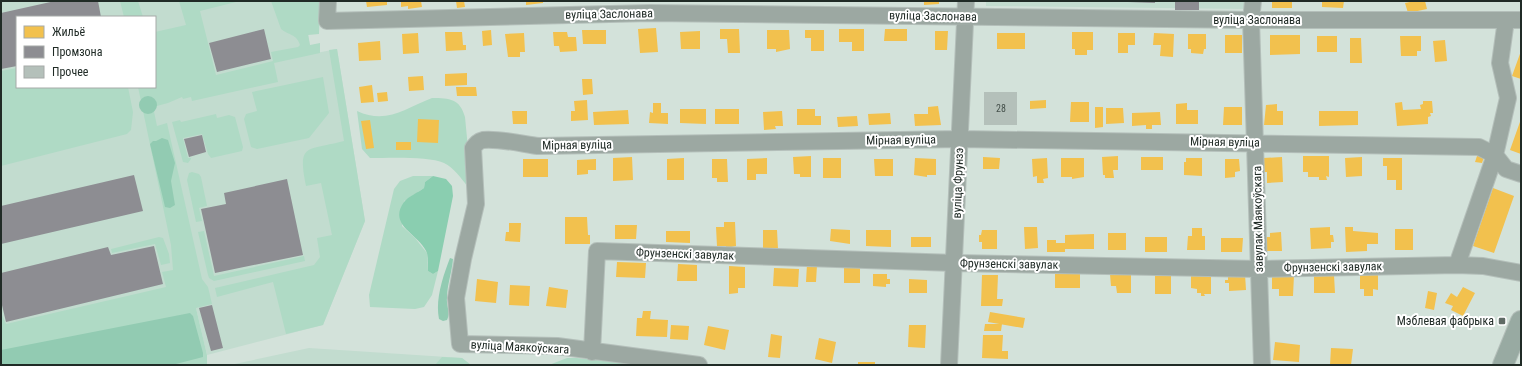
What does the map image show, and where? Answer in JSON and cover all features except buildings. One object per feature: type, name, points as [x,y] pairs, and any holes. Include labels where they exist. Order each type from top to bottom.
[{"type":"main road","points":[[1503,365],[1521,321]]},
{"type":"street","name":"вуліца Заслонава","points":[[328,1],[327,21],[650,13],[966,9],[1251,20],[1513,20]]},
{"type":"street","name":"завулак Маякоўскага","points":[[1253,1],[1251,20],[1262,365]]},
{"type":"street","name":"вуліца Фрунзэ","points":[[949,365],[966,9]]},
{"type":"street","points":[[1458,265],[1495,155],[1508,98],[1500,63],[1513,20]]},
{"type":"street","name":"Мірная вуліца","points":[[460,344],[456,298],[463,259],[476,204],[473,148],[477,143],[483,140],[538,146],[960,140],[1256,142],[1479,147],[1495,155],[1506,169],[1521,174]]},
{"type":"street","name":"Фрунзенскі завулак","points":[[592,352],[597,252],[955,263],[1259,268],[1458,265],[1483,266],[1521,273]]},
{"type":"street","name":"вуліца Маякоўскага","points":[[460,344],[557,346],[592,352],[699,365]]},
{"type":"shaded area","points":[[1,1],[304,1],[311,54],[337,49],[365,221],[323,325],[207,355],[196,308],[1,325]]},
{"type":"shaded area","points":[[120,1],[138,1],[143,16],[124,16]]},
{"type":"shaded area","points":[[179,1],[240,1],[200,11],[216,75],[273,61],[271,52],[298,47],[300,45],[299,41],[295,37],[281,29],[271,1],[320,1],[319,34],[308,35],[310,45],[320,43],[320,53],[274,63],[278,82],[192,101],[191,97],[183,99],[182,97],[153,107],[157,126],[167,123],[202,279],[208,287],[212,304],[196,308],[207,355],[207,365],[1,365],[1,313],[6,324],[166,287],[162,272],[173,270],[171,245],[138,88],[156,88],[156,32],[186,25]]},
{"type":"shaded area","points":[[986,1],[1247,1],[1247,9],[986,6]]},
{"type":"shaded area","points":[[337,49],[365,221],[323,325],[286,334],[273,282],[217,297],[215,288],[314,265],[320,257],[317,238],[332,235],[321,183],[306,186],[303,162],[304,155],[313,148],[344,141],[329,50]]},
{"type":"shaded area","points":[[16,68],[16,88],[128,88],[133,112],[131,130],[127,134],[1,166],[1,71]]},
{"type":"shaded area","points":[[323,77],[329,113],[309,138],[257,149],[251,147],[244,119],[246,114],[257,111],[252,92]]},
{"type":"shaded area","points":[[148,96],[154,99],[157,105],[154,111],[148,114],[142,111],[139,105],[142,99]]},
{"type":"shaded area","points":[[432,98],[449,99],[457,103],[463,111],[465,117],[471,180],[468,187],[454,170],[444,163],[419,158],[370,158],[362,149],[357,111],[368,115],[387,116],[396,114]]},
{"type":"shaded area","points":[[216,114],[217,118],[229,115],[235,117],[243,147],[242,151],[211,158],[208,154],[202,134],[183,138],[188,158],[191,159],[188,163],[183,162],[172,122],[180,120],[181,122]]},
{"type":"shaded area","points":[[162,138],[168,140],[175,163],[171,181],[175,205],[170,208],[165,207],[150,144],[153,141]]},
{"type":"shaded area","points":[[192,172],[199,174],[201,177],[207,206],[199,208],[202,221],[196,222],[187,180],[189,173]]},
{"type":"shaded area","points":[[413,176],[433,176],[425,182],[424,188],[404,201],[402,226],[415,238],[427,253],[428,271],[433,274],[438,271],[432,295],[424,307],[415,309],[370,307],[369,295],[394,189],[400,181]]},
{"type":"shaded area","points":[[433,176],[446,179],[452,186],[453,196],[438,271],[433,274],[428,271],[427,253],[423,246],[406,229],[399,217],[400,210],[404,202],[410,196],[424,188],[425,182]]},
{"type":"shaded area","points":[[204,231],[214,276],[304,256],[305,261],[214,281],[209,278],[208,275],[198,232]]},
{"type":"shaded area","points":[[159,237],[163,238],[169,254],[170,263],[161,265],[155,244],[112,253],[111,249]]},
{"type":"shaded area","points":[[450,258],[453,259],[447,293],[449,314],[447,320],[443,321],[439,319],[438,304],[442,280]]},
{"type":"shaded area","points":[[190,313],[193,316],[203,357],[172,365],[1,365],[1,350]]},
{"type":"shaded area","points":[[309,348],[462,358],[471,365],[230,365]]},
{"type":"shaded area","points":[[442,357],[462,358],[471,365],[435,365]]},
{"type":"shaded area","points":[[567,358],[577,358],[640,365],[549,365]]},
{"type":"place","name":"Мэблевая фабрыка","points":[[1502,321]]}]
